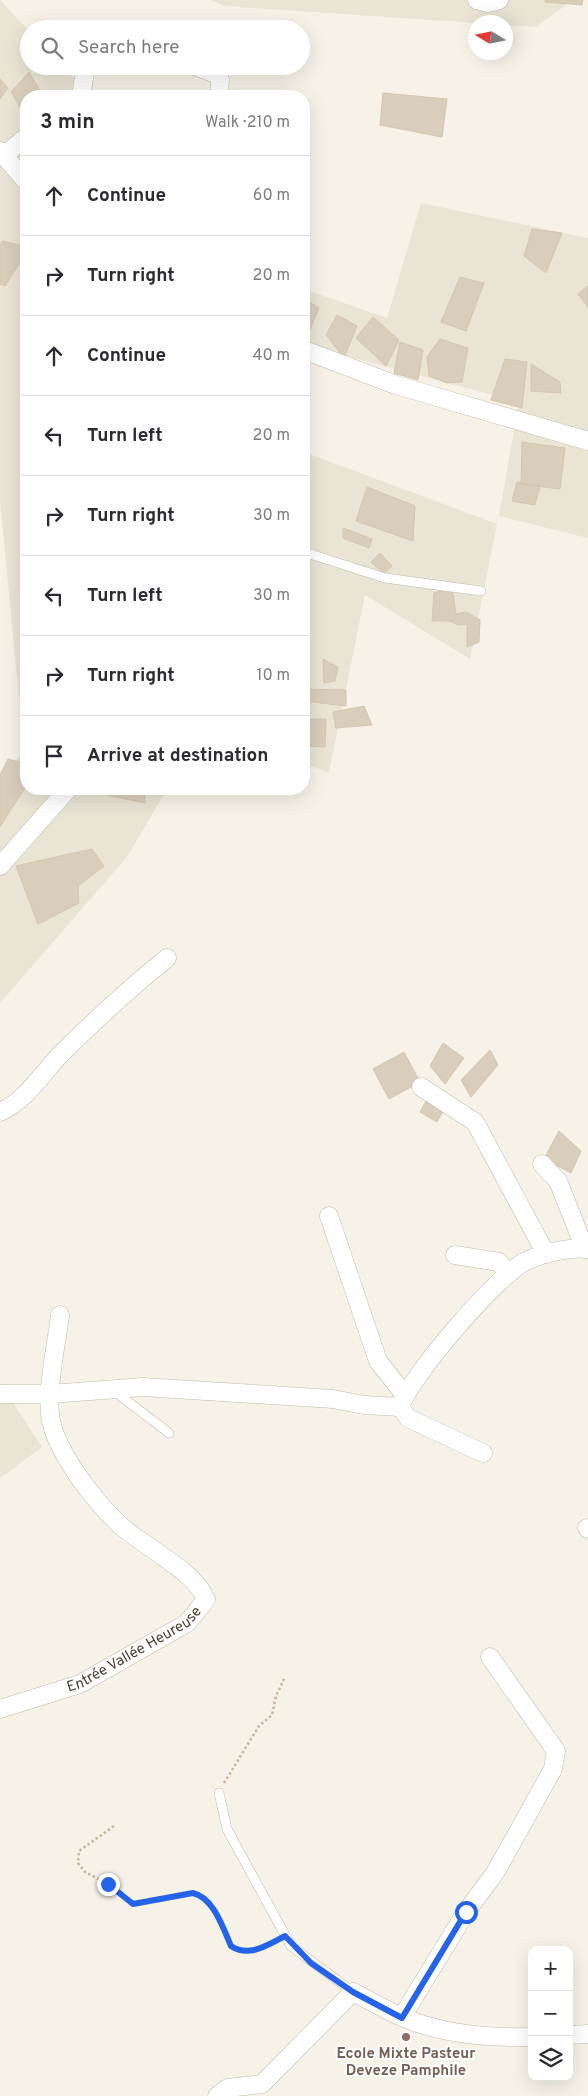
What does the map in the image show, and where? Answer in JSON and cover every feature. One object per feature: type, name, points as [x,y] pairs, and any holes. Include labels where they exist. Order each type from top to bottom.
[{"type":"street","points":[[477,0],[488,3],[499,0]]},
{"type":"street","points":[[82,90],[84,75]]},
{"type":"street","points":[[217,75],[220,79],[220,90]]},
{"type":"street","points":[[20,141],[2,153],[20,174]]},
{"type":"street","points":[[310,352],[396,385],[588,441]]},
{"type":"street","points":[[0,866],[63,795]]},
{"type":"street","points":[[0,1112],[12,1108],[59,1055],[116,1000],[167,958]]},
{"type":"street","points":[[421,1087],[475,1122],[546,1254]]},
{"type":"street","points":[[0,1394],[50,1394],[143,1388],[324,1398],[364,1405],[402,1401],[447,1339],[508,1274],[524,1263],[546,1254],[586,1249],[558,1181],[542,1164]]},
{"type":"street","points":[[329,1216],[378,1361],[402,1401],[408,1418],[483,1453]]},
{"type":"street","points":[[455,1255],[499,1262],[508,1274]]},
{"type":"street","points":[[50,1394],[60,1314]]},
{"type":"street","name":"Entrée Vallée Heureuse","points":[[0,1709],[80,1684],[186,1623],[206,1600],[202,1589],[186,1574],[120,1525],[75,1470],[52,1424],[50,1394]]},
{"type":"street","points":[[402,2018],[466,1912],[495,1874],[552,1769],[556,1751],[490,1658]]},
{"type":"street","points":[[217,2096],[228,2088],[262,2084],[353,1992],[402,2018],[431,2027],[468,2034],[528,2036]]},
{"type":"street","points":[[573,2035],[588,2034]]},
{"type":"lane","points":[[310,554],[385,578],[481,591]]},
{"type":"lane","points":[[112,1389],[169,1433]]},
{"type":"lane","points":[[219,1793],[227,1829],[291,1946],[311,1963],[353,1992]]},
{"type":"path","points":[[219,1793],[259,1726],[272,1715],[276,1696],[284,1679]]},
{"type":"path","points":[[114,1826],[79,1851],[78,1863],[85,1872],[108,1884],[133,1904],[193,1893],[202,1895],[212,1907],[231,1946],[243,1951],[257,1950],[285,1936]]},
{"type":"shaded area","points":[[0,0],[20,21],[20,75],[71,75],[85,90],[20,90],[20,709],[0,500]]},
{"type":"shaded area","points":[[211,0],[573,0],[536,27],[513,25],[513,15],[468,15],[468,23],[224,6]]},
{"type":"shaded area","points":[[421,203],[588,238],[588,538],[499,516],[519,402],[312,347],[310,365],[310,291],[387,318]]},
{"type":"shaded area","points":[[310,454],[497,524],[470,659],[365,595],[329,773],[310,765]]},
{"type":"shaded area","points":[[20,756],[20,795],[163,795],[127,857],[0,1003],[0,779]]},
{"type":"shaded area","points":[[0,1383],[42,1447],[0,1478]]},
{"type":"building","points":[[545,0],[583,0],[582,5],[545,2]]},
{"type":"building","points":[[26,75],[31,75],[40,90],[20,90],[20,107],[11,92]]},
{"type":"building","points":[[0,79],[8,88],[0,99]]},
{"type":"building","points":[[383,93],[447,99],[442,137],[380,125]]},
{"type":"building","points":[[532,229],[562,233],[546,273],[524,256]]},
{"type":"building","points":[[3,241],[20,245],[20,262],[5,286],[0,284],[0,244]]},
{"type":"building","points":[[460,277],[484,283],[466,331],[441,322]]},
{"type":"building","points":[[588,286],[588,307],[578,294]]},
{"type":"building","points":[[310,303],[319,308],[310,329]]},
{"type":"building","points":[[337,315],[357,326],[344,358],[326,335]]},
{"type":"building","points":[[373,317],[399,340],[386,366],[356,338]]},
{"type":"building","points":[[440,339],[468,348],[462,382],[447,383],[429,376],[427,357]]},
{"type":"building","points":[[400,342],[423,350],[418,380],[394,373]]},
{"type":"building","points":[[505,359],[527,362],[522,408],[491,400]]},
{"type":"building","points":[[531,364],[560,382],[561,393],[531,391]]},
{"type":"building","points":[[522,442],[565,448],[560,489],[521,484]]},
{"type":"building","points":[[517,482],[540,486],[535,505],[512,501]]},
{"type":"building","points":[[367,487],[415,506],[413,541],[356,521]]},
{"type":"building","points":[[343,528],[372,539],[369,548],[343,538]]},
{"type":"building","points":[[380,553],[392,566],[384,574],[371,562]]},
{"type":"building","points":[[452,588],[456,614],[466,612],[480,620],[479,642],[467,647],[467,624],[458,625],[450,621],[432,621],[434,593]]},
{"type":"building","points":[[323,659],[338,667],[335,681],[324,683]]},
{"type":"building","points":[[310,689],[346,690],[346,706],[310,702]]},
{"type":"building","points":[[364,706],[372,725],[336,728],[333,712]]},
{"type":"building","points":[[310,719],[326,719],[325,747],[310,746]]},
{"type":"building","points":[[8,759],[20,762],[20,795],[0,827],[0,775]]},
{"type":"building","points":[[107,795],[144,795],[145,803]]},
{"type":"building","points":[[92,849],[104,866],[78,886],[79,903],[38,924],[16,866]]},
{"type":"building","points":[[443,1043],[464,1058],[445,1084],[430,1066]]},
{"type":"building","points":[[490,1050],[498,1065],[471,1097],[461,1080]]},
{"type":"building","points":[[404,1052],[420,1082],[389,1099],[373,1069]]},
{"type":"building","points":[[430,1094],[447,1104],[437,1122],[420,1112]]},
{"type":"building","points":[[559,1131],[581,1151],[571,1173],[544,1159]]},
{"type":"place","name":"Ecole Mixte Pasteur Deveze Pamphile","points":[[406,2037]]},
{"type":"route","points":[[108,1884],[133,1904],[193,1893],[202,1895],[212,1907],[231,1946],[243,1951],[257,1950],[285,1936],[311,1963],[353,1992],[402,2018],[466,1912]]}]
